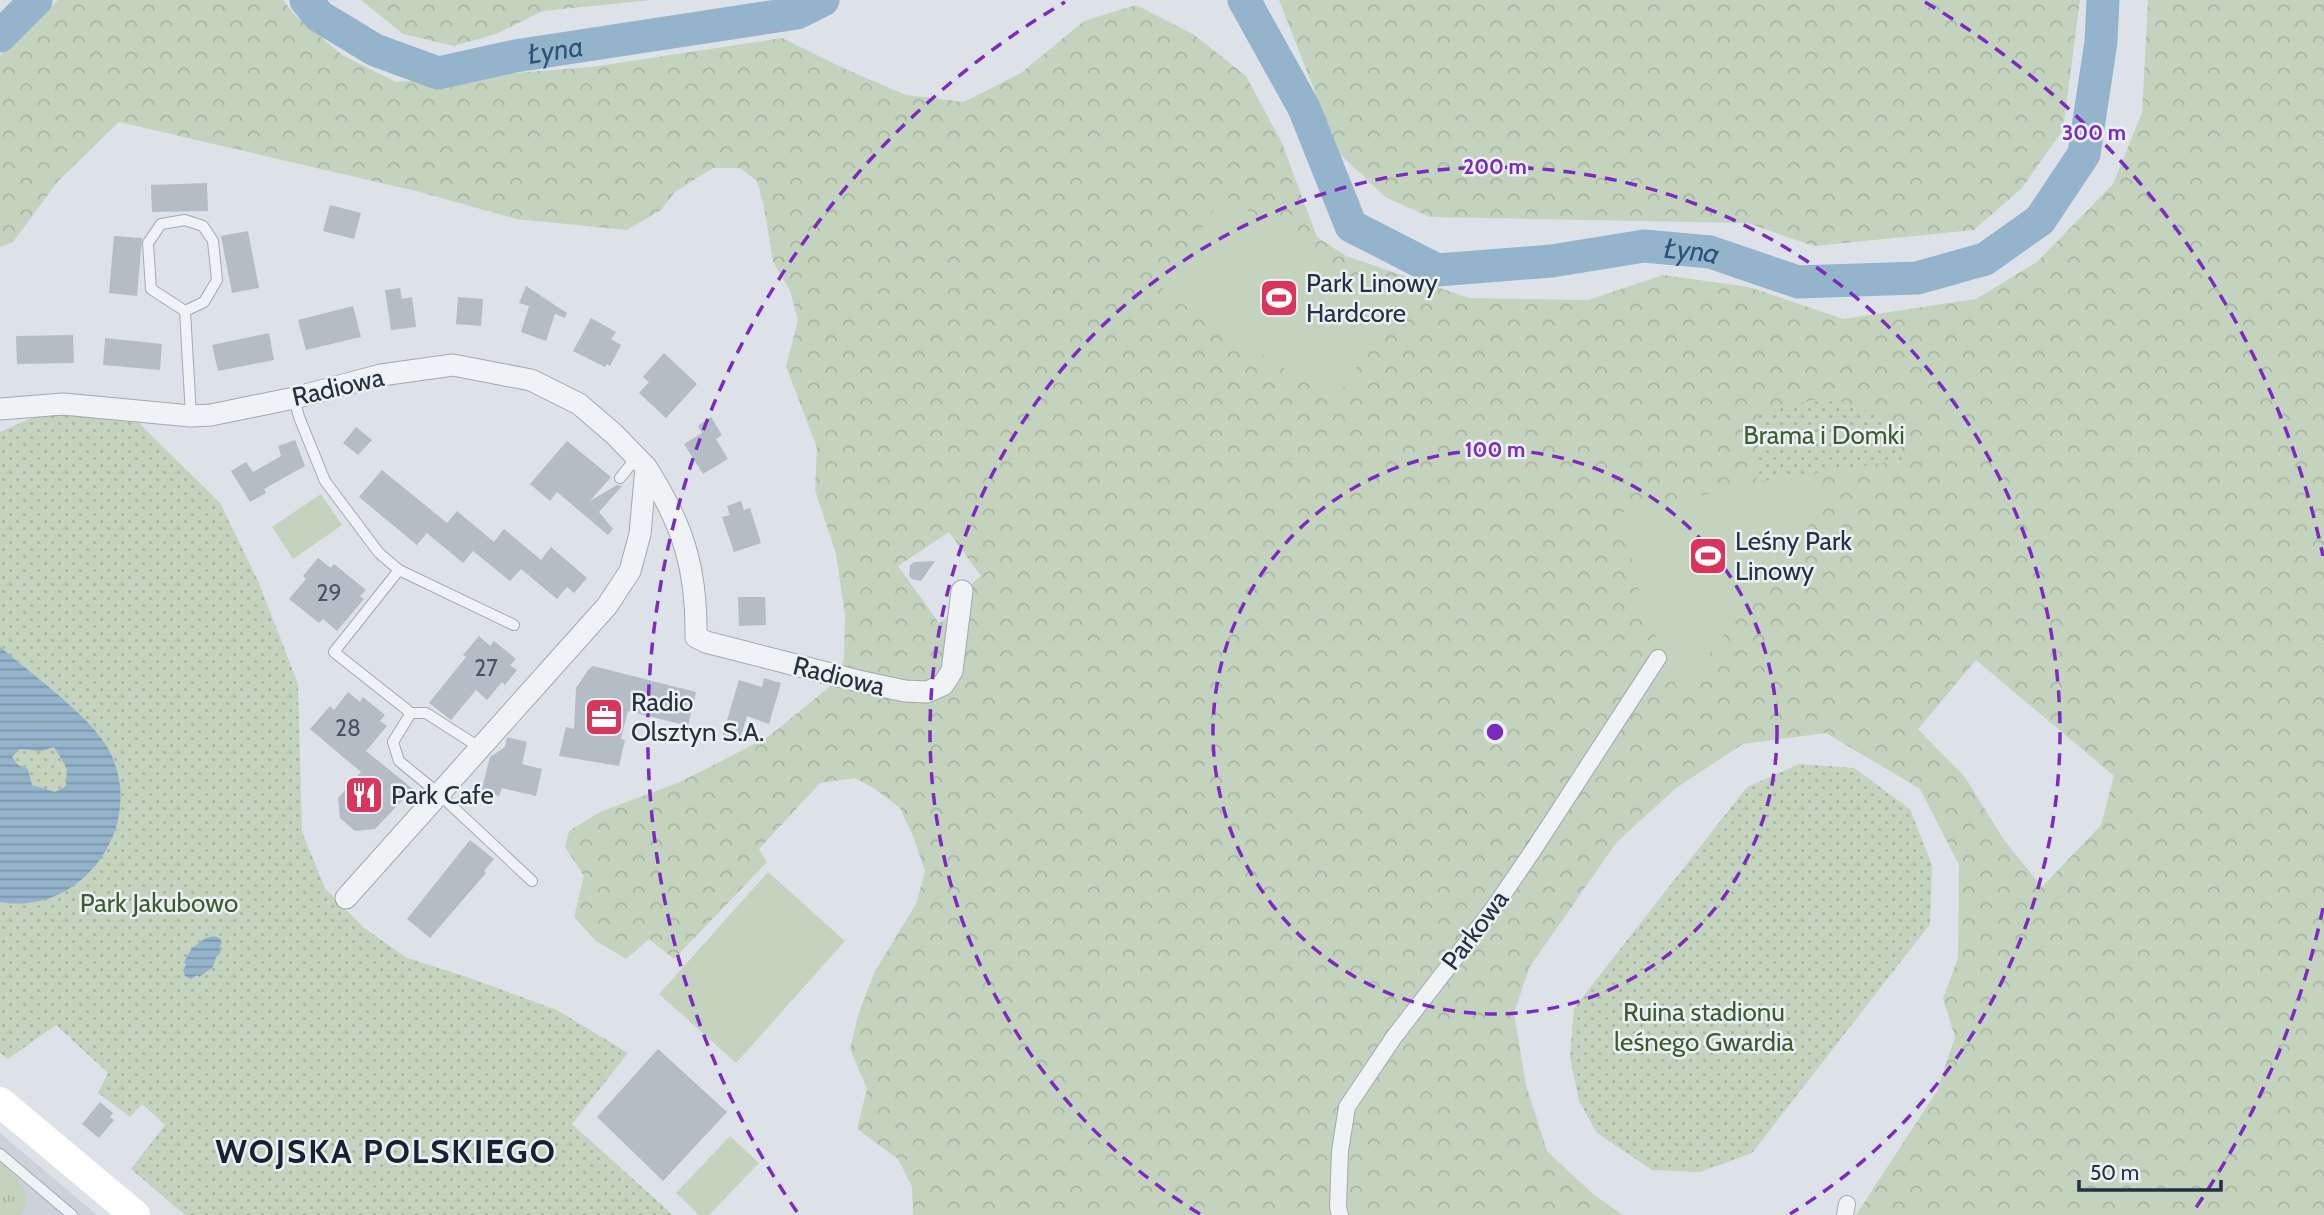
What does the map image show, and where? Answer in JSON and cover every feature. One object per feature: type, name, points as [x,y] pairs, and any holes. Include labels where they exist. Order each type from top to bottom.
[{"type":"main road","points":[[0,1102],[135,1215]]},
{"type":"street","name":"Radiowa","points":[[0,409],[63,404],[191,416],[211,415],[381,376],[453,365],[531,380],[579,404],[642,462],[668,500],[689,555],[697,600],[696,637],[706,642],[858,681],[905,691],[927,691],[943,685],[953,671],[962,591]]},
{"type":"street","points":[[346,898],[607,606],[630,571],[640,534],[642,462]]},
{"type":"street","name":"Parkowa","points":[[1340,1215],[1340,1151],[1347,1107],[1394,1037],[1493,909],[1658,658]]},
{"type":"lane","points":[[184,220],[203,226],[213,242],[217,280],[204,302],[186,311],[151,289],[148,243],[161,224],[184,220]]},
{"type":"lane","points":[[186,311],[191,416]]},
{"type":"lane","points":[[294,398],[325,481],[379,552],[399,570],[514,625]]},
{"type":"lane","points":[[620,478],[642,462]]},
{"type":"lane","points":[[399,570],[334,652],[411,713],[426,713],[479,747]]},
{"type":"lane","points":[[411,713],[393,742],[399,761],[438,793],[532,881]]},
{"type":"lane","points":[[0,1154],[72,1215]]},
{"type":"shaded area","points":[[0,1133],[97,1215],[0,1215]]},
{"type":"green space","points":[[58,0],[283,0],[293,13],[342,55],[396,82],[592,67],[782,38],[906,95],[964,102],[1021,73],[1084,21],[1136,5],[1193,34],[1246,76],[1282,143],[1317,237],[1346,256],[1469,298],[1588,300],[1663,275],[1749,287],[1843,319],[1976,299],[2037,262],[2113,184],[2142,113],[2148,0],[2324,0],[2324,1215],[1856,1215],[1937,1091],[1955,1037],[1943,999],[1958,958],[1959,865],[1920,789],[1826,733],[1743,744],[1676,788],[1616,843],[1529,968],[1514,1013],[1526,1085],[1547,1151],[1594,1195],[1623,1215],[913,1215],[912,1187],[898,1159],[857,1129],[867,1089],[850,1049],[859,1012],[875,971],[916,904],[925,871],[900,808],[855,778],[820,783],[759,849],[767,862],[674,959],[649,939],[626,959],[596,941],[574,917],[584,876],[565,847],[569,831],[600,812],[680,782],[768,737],[834,683],[844,659],[845,615],[836,554],[815,490],[817,448],[786,366],[798,320],[790,291],[773,261],[757,181],[740,168],[713,168],[675,192],[661,210],[627,230],[516,219],[420,192],[119,122],[58,181],[13,242],[0,247],[0,56],[12,41]],"holes":[[[949,532],[981,576],[954,598],[952,614],[939,623],[898,566]],[[1976,660],[2114,776],[2101,825],[2042,887],[2004,840],[1965,777],[1918,729]]]},
{"type":"green space","points":[[361,0],[652,0],[543,11],[496,34],[454,46],[403,34]]},
{"type":"green space","points":[[1279,0],[2080,0],[2063,130],[2022,188],[1974,230],[1814,246],[1747,223],[1430,217],[1385,197],[1339,153]]},
{"type":"green space","name":"Park Linowy Hardcore","points":[[1223,195],[1396,305],[1335,401],[1162,291]]},
{"type":"green space","name":"Brama i Domki","points":[[1826,397],[1893,420],[1902,460],[1756,482],[1759,413]]},
{"type":"green space","name":"Park Jakubowo","points":[[45,412],[135,419],[220,503],[259,583],[298,684],[302,832],[325,888],[364,928],[407,958],[557,1010],[628,1053],[572,1124],[673,1215],[185,1215],[131,1169],[165,1125],[142,1104],[130,1117],[98,1093],[108,1073],[56,1025],[8,1059],[0,1053],[0,432]]},
{"type":"green space","name":"Leśny Park Linowy","points":[[1799,474],[1828,501],[1679,693],[1641,598],[1621,513]]},
{"type":"green space","points":[[321,494],[342,525],[293,559],[272,527]]},
{"type":"green space","name":"Ruina stadionu leśnego Gwardia","points":[[1799,764],[1854,768],[1910,809],[1932,865],[1930,924],[1752,1153],[1700,1172],[1652,1170],[1597,1133],[1579,1101],[1570,1056],[1574,1008],[1747,787]]},
{"type":"green space","points":[[768,872],[845,941],[736,1063],[659,994]]},
{"type":"green space","points":[[730,1136],[759,1163],[709,1215],[699,1215],[676,1193]]},
{"type":"green space","points":[[0,1162],[18,1179],[25,1192],[25,1206],[21,1215],[0,1215]]},
{"type":"water","points":[[0,647],[72,707],[97,733],[106,745],[118,774],[120,803],[115,831],[102,857],[83,878],[59,894],[31,903],[0,902]],"holes":[[[54,747],[67,768],[66,786],[55,792],[32,785],[28,769],[18,765],[12,757],[20,749],[41,751]]]},
{"type":"water","points":[[214,936],[222,942],[219,949],[221,952],[213,967],[199,977],[197,975],[191,979],[185,976],[184,962],[192,948]]},
{"type":"building","points":[[207,183],[208,211],[152,212],[151,185]]},
{"type":"building","points":[[330,205],[361,213],[354,239],[323,231]]},
{"type":"building","points":[[248,231],[259,288],[232,293],[221,236]]},
{"type":"building","points":[[114,236],[142,238],[137,296],[109,293]]},
{"type":"building","points":[[526,286],[567,313],[565,318],[555,314],[546,341],[521,332],[529,306],[519,303]]},
{"type":"building","points":[[400,288],[402,299],[412,297],[416,327],[391,330],[385,290]]},
{"type":"building","points":[[458,297],[483,299],[481,326],[456,324]]},
{"type":"building","points":[[353,306],[361,337],[306,350],[298,320]]},
{"type":"building","points":[[591,318],[616,332],[611,339],[621,345],[610,366],[607,364],[605,367],[573,351]]},
{"type":"building","points":[[269,333],[274,360],[218,371],[212,345]]},
{"type":"building","points":[[73,335],[74,363],[17,364],[16,336]]},
{"type":"building","points":[[105,338],[162,344],[160,370],[103,365]]},
{"type":"building","points":[[664,353],[697,384],[666,418],[639,393],[649,382],[643,377]]},
{"type":"building","points":[[711,417],[722,435],[716,439],[728,459],[703,474],[684,444],[702,433],[698,426]]},
{"type":"building","points":[[356,427],[372,440],[358,455],[343,443]]},
{"type":"building","points":[[295,440],[305,466],[264,489],[266,493],[250,502],[231,471],[246,462],[253,472],[281,456],[278,446]]},
{"type":"building","points":[[567,441],[611,477],[590,501],[617,485],[622,486],[599,512],[613,529],[608,535],[557,492],[550,501],[530,484]]},
{"type":"building","points":[[382,470],[447,523],[457,511],[494,542],[504,529],[541,560],[551,547],[587,578],[574,593],[567,587],[557,599],[521,569],[510,581],[473,551],[463,563],[427,533],[417,545],[359,497]]},
{"type":"building","points":[[741,501],[744,510],[750,508],[761,543],[734,552],[722,517],[730,515],[727,506]]},
{"type":"building","points":[[318,558],[331,568],[334,564],[366,590],[360,596],[364,599],[337,631],[323,619],[319,623],[289,599],[306,579],[303,576]]},
{"type":"building","points":[[935,561],[921,581],[909,576],[910,565],[915,562]]},
{"type":"building","points":[[738,597],[765,597],[766,625],[739,626]]},
{"type":"building","points":[[479,636],[490,646],[494,641],[516,659],[510,665],[517,670],[505,685],[502,682],[487,700],[476,690],[451,720],[429,703],[466,657],[463,655]]},
{"type":"building","name":"Radio Olsztyn S.A.","points":[[593,666],[696,692],[688,726],[628,711],[621,739],[625,740],[619,766],[559,756],[566,727],[574,729],[576,688]]},
{"type":"building","points":[[764,678],[781,683],[769,724],[747,716],[739,742],[722,737],[739,680],[762,687]]},
{"type":"building","points":[[348,692],[360,702],[363,697],[385,715],[380,721],[387,726],[366,751],[413,789],[375,829],[355,831],[340,818],[338,798],[361,772],[310,729],[330,706],[334,710]]},
{"type":"building","points":[[507,737],[527,742],[522,764],[542,769],[536,796],[502,788],[499,796],[481,792],[490,757],[505,747]]},
{"type":"building","points":[[470,840],[494,859],[484,871],[486,873],[430,938],[407,919]]},
{"type":"building","points":[[658,1049],[727,1112],[663,1181],[597,1117]]},
{"type":"building","points":[[100,1102],[113,1113],[110,1117],[114,1120],[99,1138],[82,1124]]},
{"type":"waterway","name":"Łyna","points":[[0,36],[36,0]]},
{"type":"waterway","name":"Łyna","points":[[306,0],[319,16],[375,50],[438,73],[515,56],[797,13],[823,0]]},
{"type":"waterway","name":"Łyna","points":[[1244,0],[1304,108],[1351,226],[1437,270],[1552,261],[1644,246],[1710,252],[1798,282],[1917,278],[1985,259],[2040,220],[2084,154],[2101,42],[2103,0]]},
{"type":"place","name":"Park Linowy Hardcore","points":[[1279,298]]},
{"type":"place","name":"Leśny Park Linowy","points":[[1708,556]]},
{"type":"place","name":"Radio Olsztyn S.A.","points":[[604,717]]},
{"type":"place","name":"Park Cafe","points":[[364,795]]},
{"type":"district","name":"WOJSKA POLSKIEGO","points":[[386,1151]]}]
